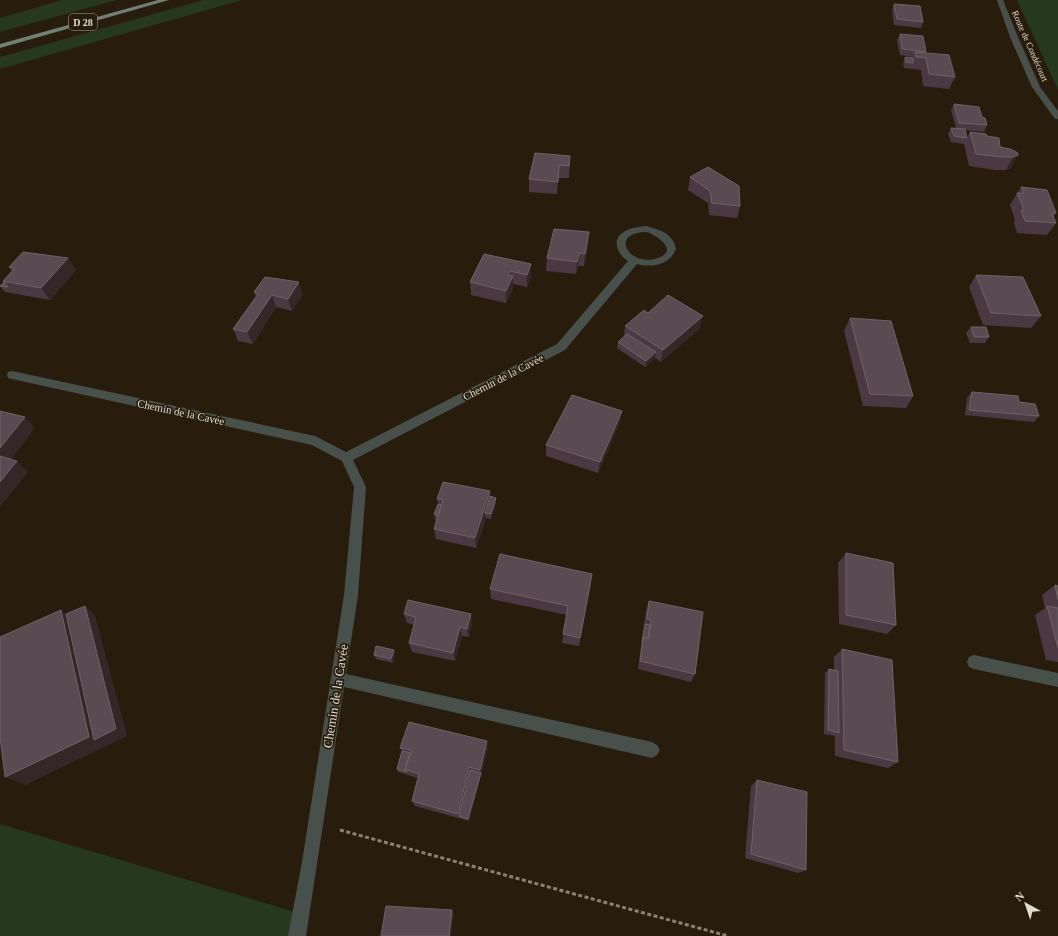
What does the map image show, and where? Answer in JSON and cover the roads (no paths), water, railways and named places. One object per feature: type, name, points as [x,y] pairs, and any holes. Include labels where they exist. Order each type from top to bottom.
[{"type":"main road","name":"D 28","points":[[0,46],[166,0]]},
{"type":"street","name":"Route de Condécourt","points":[[1000,0],[1014,37],[1036,87],[1058,117]]},
{"type":"street","points":[[646,230],[655,231],[662,234],[671,244],[669,255],[658,262],[650,263],[634,261],[621,252],[619,246],[620,240],[630,232],[646,230]]},
{"type":"street","name":"Chemin de la Cavée","points":[[346,458],[562,347],[634,261]]},
{"type":"street","name":"Chemin de la Cavée","points":[[12,375],[315,441],[346,458],[360,487],[351,595],[297,936]]},
{"type":"street","points":[[974,662],[1058,680]]},
{"type":"street","points":[[338,679],[652,750]]}]
